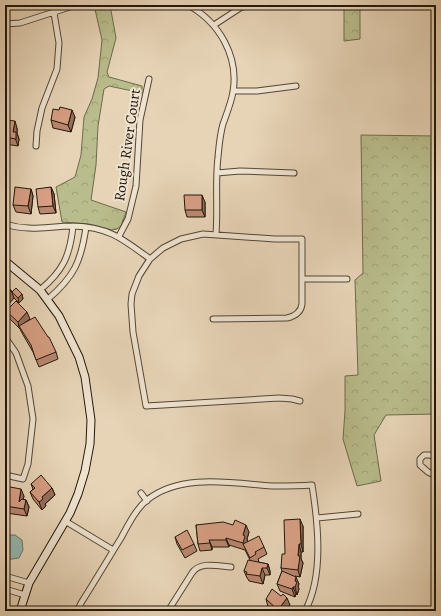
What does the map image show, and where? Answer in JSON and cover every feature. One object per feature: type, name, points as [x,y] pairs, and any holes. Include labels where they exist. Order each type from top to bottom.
[{"type":"street","points":[[5,24],[20,23],[76,5]]},
{"type":"street","points":[[188,5],[198,11],[214,25],[222,37],[233,65],[233,91],[219,145],[217,173],[218,214],[216,234]]},
{"type":"street","points":[[214,25],[240,8],[248,5]]},
{"type":"street","points":[[36,146],[42,108],[57,69],[59,43],[54,13]]},
{"type":"street","name":"Rough River Court","points":[[119,236],[128,219],[136,186],[140,120],[149,79]]},
{"type":"street","points":[[233,91],[269,90],[296,86]]},
{"type":"street","points":[[217,173],[240,171],[294,173]]},
{"type":"street","points":[[5,224],[32,229],[73,226],[97,229],[119,236],[150,259]]},
{"type":"street","points":[[40,290],[54,278],[65,263],[69,253],[73,226]]},
{"type":"street","points":[[47,300],[62,287],[73,272],[81,252],[86,227]]},
{"type":"street","points":[[213,319],[287,318],[297,314],[300,311],[302,304],[302,238],[257,238],[203,234],[181,239],[163,248],[150,259],[139,276],[132,294],[131,304],[132,332],[146,406],[279,398],[292,399],[300,402]]},
{"type":"street","points":[[5,261],[40,290],[59,316],[79,357],[85,376],[91,420],[90,444],[85,471],[78,494],[65,521],[29,583],[20,611]]},
{"type":"street","points":[[302,279],[346,279]]},
{"type":"street","points":[[5,337],[16,353],[28,386],[33,419],[28,464],[24,479],[5,475]]},
{"type":"street","points":[[436,458],[430,455],[424,455],[420,459],[420,465],[428,472],[436,476]]},
{"type":"street","points":[[78,610],[131,521],[147,501],[171,488],[195,483],[226,483],[288,486],[312,485],[317,518],[317,556],[315,585],[305,611]]},
{"type":"street","points":[[141,493],[147,501]]},
{"type":"street","points":[[317,518],[358,514]]},
{"type":"street","points":[[65,521],[113,550]]},
{"type":"street","points":[[168,611],[196,568],[202,566],[231,567]]},
{"type":"street","points":[[5,576],[29,583]]},
{"type":"street","points":[[5,589],[24,595]]},
{"type":"green space","points":[[94,5],[110,5],[116,38],[107,72],[109,77],[142,86],[142,93],[109,86],[104,89],[98,126],[96,165],[91,200],[126,212],[121,226],[112,230],[89,224],[62,222],[56,187],[75,177],[81,155],[84,117],[92,99],[98,78],[102,40]]},
{"type":"green space","points":[[344,5],[360,5],[360,39],[344,41]]},
{"type":"green space","points":[[361,135],[436,136],[436,414],[386,415],[374,435],[381,481],[357,486],[343,439],[345,376],[358,375],[355,280],[363,273]]},
{"type":"water","points":[[5,535],[15,535],[22,540],[23,550],[19,558],[5,560]]},
{"type":"building","points":[[60,107],[72,110],[68,125],[51,120],[53,109],[59,110]]},
{"type":"building","points":[[5,120],[15,121],[13,132],[16,132],[16,139],[5,137]]},
{"type":"building","points":[[15,187],[31,189],[28,206],[13,205]]},
{"type":"building","points":[[51,187],[53,206],[38,207],[36,189]]},
{"type":"building","points":[[184,195],[202,195],[202,210],[185,210]]},
{"type":"building","points":[[5,285],[11,290],[5,298]]},
{"type":"building","points":[[16,288],[22,294],[18,298],[12,292]]},
{"type":"building","points":[[16,301],[27,312],[18,322],[6,311]]},
{"type":"building","points":[[35,317],[49,337],[56,352],[36,360],[31,345],[19,326]]},
{"type":"building","points":[[41,475],[52,488],[42,497],[43,499],[39,502],[30,492],[35,488],[31,484]]},
{"type":"building","points":[[5,486],[21,489],[19,502],[22,499],[26,500],[24,509],[5,506]]},
{"type":"building","points":[[300,519],[301,544],[299,544],[298,556],[300,556],[298,570],[281,568],[282,554],[285,554],[284,520]]},
{"type":"building","points":[[235,520],[246,525],[243,535],[245,536],[243,543],[226,538],[226,540],[209,540],[210,543],[198,544],[196,525],[223,522],[233,525]]},
{"type":"building","points":[[187,530],[194,544],[182,550],[175,537]]},
{"type":"building","points":[[259,536],[264,547],[255,552],[256,554],[250,558],[243,544]]},
{"type":"building","points":[[248,560],[268,564],[267,568],[262,568],[260,576],[246,574],[247,572],[244,571]]},
{"type":"building","points":[[282,571],[296,577],[295,581],[297,582],[295,587],[292,589],[277,584]]},
{"type":"building","points":[[272,589],[281,596],[283,594],[287,598],[278,610],[266,599]]}]
